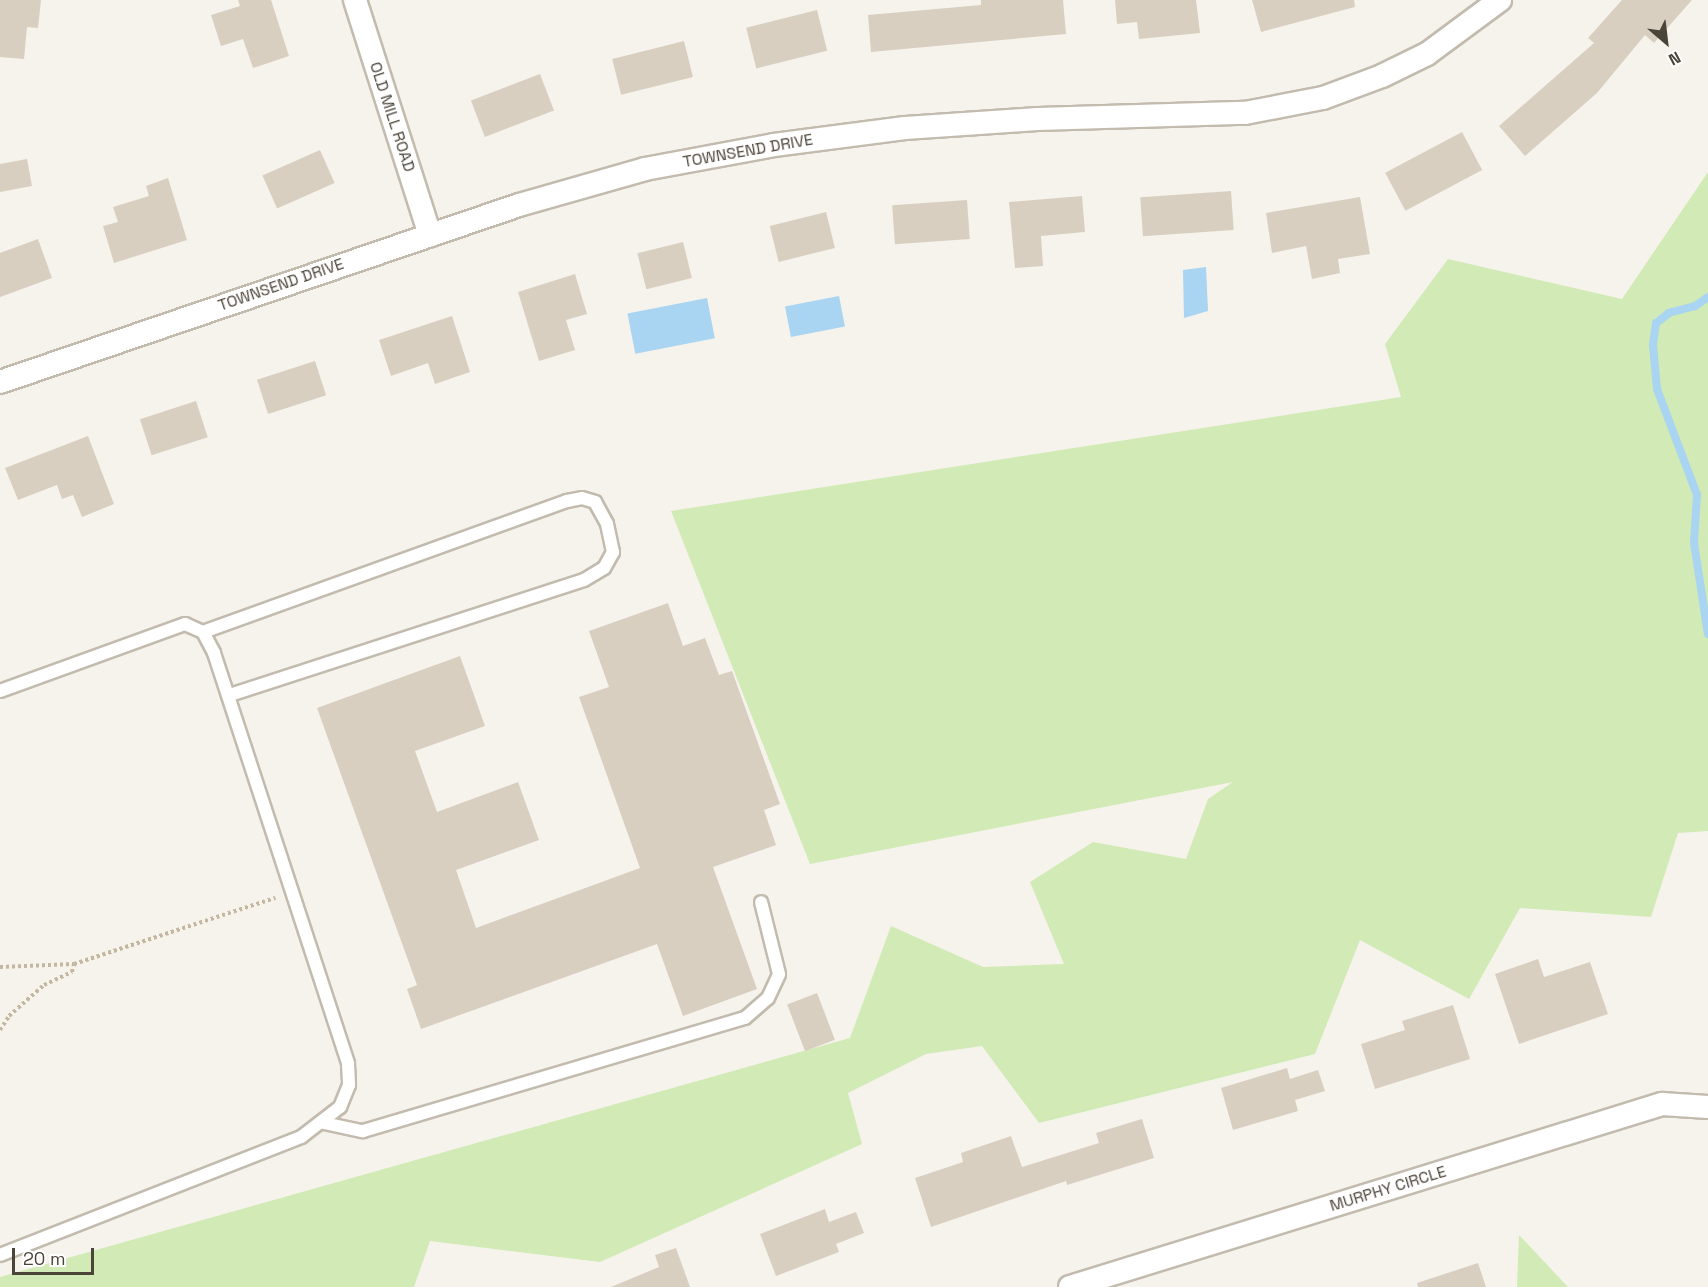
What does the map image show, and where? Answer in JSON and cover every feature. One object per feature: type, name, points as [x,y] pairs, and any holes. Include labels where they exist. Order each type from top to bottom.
[{"type":"street","name":"OLD MILL ROAD","points":[[355,0],[430,235]]},
{"type":"street","name":"TOWNSEND DRIVE","points":[[0,382],[430,235],[602,179],[774,145],[938,126],[1281,109],[1382,76],[1427,54],[1500,0]]},
{"type":"street","name":"MURPHY CIRCLE","points":[[1070,1287],[1662,1104],[1708,1107]]},
{"type":"lane","points":[[0,691],[185,624],[203,632],[567,501],[582,498],[594,502],[607,524],[613,552],[604,568],[584,580],[228,696]]},
{"type":"lane","points":[[0,1255],[301,1137],[324,1123],[340,1107],[349,1085],[348,1064],[228,696],[203,632]]},
{"type":"lane","points":[[324,1123],[363,1131],[745,1018],[768,998],[779,974],[761,902]]},
{"type":"path","points":[[0,967],[74,964],[278,897]]},
{"type":"path","points":[[0,1030],[9,1016],[44,985],[72,972],[74,964]]},
{"type":"green space","points":[[1708,172],[1708,831],[1678,833],[1651,917],[1520,908],[1469,999],[1360,940],[1315,1054],[1039,1123],[982,1046],[926,1054],[848,1093],[862,1144],[600,1262],[430,1241],[414,1287],[0,1287],[0,1277],[850,1038],[891,926],[983,967],[1064,964],[1030,882],[1093,842],[1186,859],[1208,799],[1233,782],[810,864],[671,511],[1401,397],[1385,344],[1448,259],[1622,299]]},
{"type":"green space","points":[[1519,1235],[1568,1287],[1517,1287]]},
{"type":"water","points":[[1206,267],[1208,311],[1184,318],[1183,270]]},
{"type":"water","points":[[839,296],[845,326],[791,337],[785,306]]},
{"type":"water","points":[[707,298],[715,338],[635,354],[627,313]]},
{"type":"building","points":[[0,0],[41,0],[38,28],[27,27],[24,59],[0,57]]},
{"type":"building","points":[[238,0],[271,0],[289,56],[253,68],[243,39],[221,46],[211,15],[240,6]]},
{"type":"building","points":[[981,0],[1063,0],[1066,34],[871,52],[868,15],[981,5]]},
{"type":"building","points":[[1115,0],[1196,0],[1200,33],[1139,39],[1137,22],[1117,24]]},
{"type":"building","points":[[1252,0],[1354,0],[1355,7],[1261,32]]},
{"type":"building","points":[[1622,0],[1692,0],[1654,43],[1645,35],[1597,93],[1525,156],[1499,126],[1594,43],[1588,38]]},
{"type":"building","points":[[817,10],[827,51],[756,68],[746,28]]},
{"type":"building","points":[[684,41],[693,77],[621,95],[612,59]]},
{"type":"building","points":[[540,74],[554,110],[485,137],[471,101]]},
{"type":"building","points":[[1462,132],[1482,170],[1405,211],[1385,173]]},
{"type":"building","points":[[320,150],[335,183],[277,209],[262,176]]},
{"type":"building","points":[[27,159],[32,186],[0,192],[0,164]]},
{"type":"building","points":[[168,178],[187,240],[114,263],[103,226],[118,222],[113,207],[149,196],[146,186]]},
{"type":"building","points":[[1231,191],[1234,230],[1143,236],[1140,197]]},
{"type":"building","points":[[1082,196],[1085,232],[1041,236],[1043,266],[1015,268],[1009,202]]},
{"type":"building","points":[[1360,197],[1370,254],[1338,259],[1340,273],[1312,279],[1306,246],[1272,253],[1266,213]]},
{"type":"building","points":[[967,200],[970,239],[895,244],[892,205]]},
{"type":"building","points":[[826,212],[835,248],[779,262],[770,226]]},
{"type":"building","points":[[38,239],[52,278],[0,297],[0,253]]},
{"type":"building","points":[[683,242],[692,278],[646,289],[637,253]]},
{"type":"building","points":[[575,274],[587,314],[566,320],[575,350],[539,361],[518,292]]},
{"type":"building","points":[[452,316],[470,372],[435,384],[428,363],[391,376],[379,340]]},
{"type":"building","points":[[315,361],[326,395],[268,414],[257,380]]},
{"type":"building","points":[[196,401],[208,437],[152,455],[140,419]]},
{"type":"building","points":[[88,436],[114,504],[82,517],[73,495],[62,499],[57,485],[18,500],[5,468]]},
{"type":"building","points":[[668,603],[683,646],[705,638],[719,675],[732,671],[780,804],[764,810],[776,845],[713,867],[757,989],[683,1016],[657,944],[421,1029],[407,989],[417,985],[317,708],[460,656],[485,726],[415,751],[437,812],[518,782],[539,840],[456,870],[476,928],[640,868],[579,697],[609,687],[589,631]]},
{"type":"building","points":[[1538,959],[1544,977],[1590,962],[1608,1014],[1519,1044],[1495,974]]},
{"type":"building","points":[[817,993],[835,1040],[805,1051],[787,1004]]},
{"type":"building","points":[[1453,1005],[1470,1059],[1375,1089],[1361,1044],[1405,1030],[1402,1021]]},
{"type":"building","points":[[1287,1068],[1290,1079],[1318,1070],[1325,1091],[1295,1100],[1298,1111],[1233,1130],[1221,1088]]},
{"type":"building","points":[[1142,1119],[1154,1158],[1067,1185],[1066,1181],[931,1227],[915,1178],[963,1162],[961,1153],[1011,1136],[1022,1167],[1099,1143],[1096,1133]]},
{"type":"building","points":[[825,1209],[829,1222],[856,1212],[864,1233],[836,1244],[839,1252],[776,1276],[760,1234]]},
{"type":"building","points":[[676,1248],[690,1287],[611,1287],[659,1267],[655,1255]]},
{"type":"building","points":[[1478,1263],[1486,1287],[1418,1287],[1417,1283]]},
{"type":"waterway","points":[[1708,297],[1695,306],[1669,313],[1656,323],[1653,345],[1657,389],[1697,495],[1694,543],[1708,634]]}]
